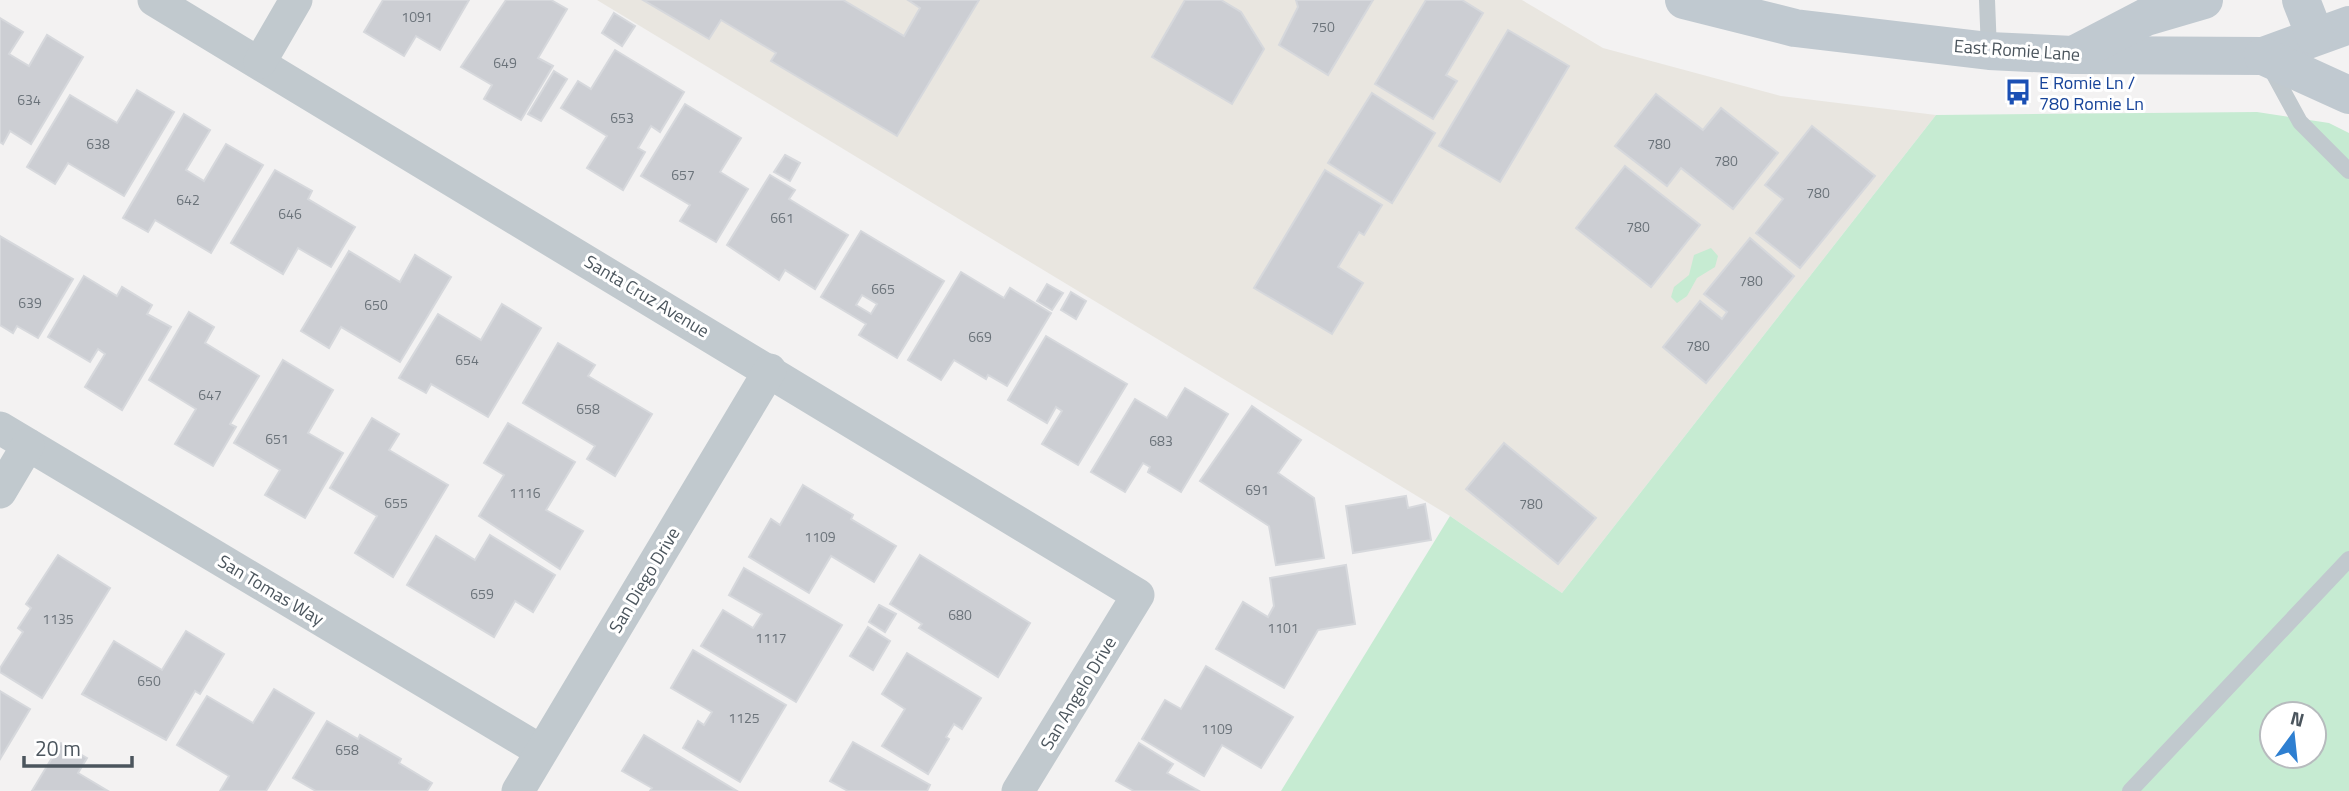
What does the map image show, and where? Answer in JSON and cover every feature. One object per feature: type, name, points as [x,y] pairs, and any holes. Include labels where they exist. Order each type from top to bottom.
[{"type":"main road","name":"East Romie Lane","points":[[1684,0],[1795,28],[1989,51],[2073,55],[2263,56],[2332,31]]},
{"type":"main road","points":[[2073,55],[2146,17],[2204,0]]},
{"type":"main road","points":[[2301,0],[2332,31]]},
{"type":"main road","points":[[2263,56],[2349,95]]},
{"type":"street","name":"Santa Cruz Avenue","points":[[155,0],[1138,595]]},
{"type":"street","points":[[260,62],[296,0]]},
{"type":"street","name":"San Diego Drive","points":[[518,791],[770,370]]},
{"type":"street","name":"San Tomas Way","points":[[0,428],[541,751]]},
{"type":"street","points":[[0,492],[28,445]]},
{"type":"street","name":"San Angelo Drive","points":[[1018,791],[1138,595]]},
{"type":"lane","points":[[1987,0],[1989,51]]},
{"type":"lane","points":[[2263,56],[2300,122],[2349,171]]},
{"type":"lane","points":[[2130,791],[2349,559]]},
{"type":"shaded area","points":[[597,0],[1522,0],[1603,48],[1781,96],[1936,115],[1562,593],[1450,516]]},
{"type":"green space","points":[[2257,112],[2329,123],[2349,133],[2349,791],[1281,791],[1450,516],[1562,593],[1936,115]]},
{"type":"green space","points":[[1711,248],[1718,256],[1715,267],[1697,278],[1687,296],[1677,303],[1671,297],[1674,287],[1689,275],[1694,255]]},
{"type":"building","points":[[383,0],[469,0],[440,50],[416,36],[404,56],[364,32]]},
{"type":"building","points":[[506,0],[551,0],[567,9],[538,58],[553,66],[521,120],[484,99],[492,85],[461,67]]},
{"type":"building","points":[[643,0],[843,0],[904,36],[920,8],[908,0],[979,0],[897,136],[771,61],[776,53],[721,20],[709,39]]},
{"type":"building","points":[[1185,0],[1221,0],[1241,12],[1264,49],[1232,104],[1152,57]]},
{"type":"building","points":[[1296,0],[1373,0],[1328,75],[1279,45],[1298,7]]},
{"type":"building","points":[[1426,0],[1462,0],[1483,13],[1446,75],[1457,81],[1433,119],[1375,84]]},
{"type":"building","points":[[614,13],[635,26],[622,46],[602,33]]},
{"type":"building","points":[[0,18],[23,32],[9,54],[29,66],[47,35],[83,57],[31,144],[10,131],[3,144],[0,142]]},
{"type":"building","points":[[1508,30],[1569,66],[1500,182],[1439,146]]},
{"type":"building","points":[[615,50],[684,92],[660,132],[651,126],[638,148],[645,152],[623,190],[587,168],[607,136],[561,108],[578,81],[591,89]]},
{"type":"building","points":[[554,71],[567,79],[541,121],[528,114]]},
{"type":"building","points":[[137,90],[174,112],[124,196],[68,163],[55,184],[27,167],[70,95],[117,123]]},
{"type":"building","points":[[1372,93],[1435,133],[1392,203],[1328,163]]},
{"type":"building","points":[[1656,94],[1703,130],[1721,108],[1778,153],[1733,209],[1681,168],[1667,186],[1615,146]]},
{"type":"building","points":[[685,104],[741,138],[720,172],[748,189],[716,242],[680,221],[690,205],[641,176]]},
{"type":"building","points":[[184,114],[210,130],[186,170],[204,181],[226,144],[263,165],[211,253],[155,220],[148,232],[123,218]]},
{"type":"building","points":[[1812,126],[1875,176],[1800,268],[1756,233],[1783,199],[1765,185]]},
{"type":"building","points":[[785,155],[800,163],[790,181],[774,172]]},
{"type":"building","points":[[1625,166],[1700,225],[1651,287],[1576,228]]},
{"type":"building","points":[[275,170],[312,191],[308,199],[355,227],[331,267],[298,248],[283,274],[231,243]]},
{"type":"building","points":[[1325,170],[1382,205],[1364,235],[1359,232],[1338,267],[1363,283],[1332,334],[1254,288]]},
{"type":"building","points":[[770,175],[795,190],[789,199],[848,235],[815,289],[785,270],[779,280],[727,245]]},
{"type":"building","points":[[861,231],[944,281],[897,358],[859,335],[866,324],[821,297]],"holes":[[[862,295],[877,304],[871,314],[856,305]]]},
{"type":"building","points":[[0,236],[73,279],[38,338],[17,326],[13,333],[0,325]]},
{"type":"building","points":[[1750,238],[1794,276],[1706,383],[1663,347],[1700,301],[1722,319],[1727,312],[1704,294]]},
{"type":"building","points":[[349,251],[400,282],[415,255],[451,277],[400,362],[341,327],[329,348],[301,331]]},
{"type":"building","points":[[961,272],[1004,298],[1010,288],[1051,313],[1007,386],[988,375],[986,379],[954,360],[941,380],[908,360]]},
{"type":"building","points":[[84,276],[117,296],[122,287],[152,305],[147,314],[171,327],[122,410],[85,387],[105,354],[98,349],[90,362],[48,337]]},
{"type":"building","points":[[1047,284],[1063,293],[1052,310],[1037,301]]},
{"type":"building","points":[[1071,292],[1086,301],[1076,319],[1061,310]]},
{"type":"building","points":[[502,304],[541,328],[488,417],[431,384],[426,393],[399,378],[438,314],[481,340]]},
{"type":"building","points":[[189,312],[214,327],[205,343],[259,376],[230,424],[236,427],[213,466],[175,444],[196,409],[149,380]]},
{"type":"building","points":[[1046,336],[1127,384],[1078,465],[1042,444],[1062,411],[1056,407],[1047,423],[1008,400]]},
{"type":"building","points":[[558,343],[595,365],[588,376],[652,414],[615,476],[587,459],[595,446],[523,403]]},
{"type":"building","points":[[283,360],[333,390],[308,433],[343,453],[305,518],[265,495],[280,470],[234,443]]},
{"type":"building","points":[[1185,388],[1228,414],[1181,492],[1148,472],[1150,467],[1143,463],[1125,492],[1091,472],[1135,399],[1167,418]]},
{"type":"building","points":[[1252,406],[1301,440],[1278,473],[1314,498],[1324,558],[1276,565],[1269,526],[1200,481]]},
{"type":"building","points":[[372,418],[399,434],[389,450],[448,485],[393,577],[355,553],[377,516],[330,488]]},
{"type":"building","points":[[508,423],[575,462],[546,510],[583,531],[560,569],[479,516],[504,475],[484,463]]},
{"type":"building","points":[[1504,443],[1596,518],[1558,564],[1466,489]]},
{"type":"building","points":[[803,485],[853,515],[851,519],[896,546],[874,582],[831,556],[809,593],[749,557],[771,519],[780,525]]},
{"type":"building","points":[[1406,496],[1408,508],[1425,504],[1431,540],[1353,553],[1346,506]]},
{"type":"building","points":[[490,535],[555,575],[533,612],[515,601],[494,637],[407,585],[436,536],[475,560]]},
{"type":"building","points":[[58,555],[110,588],[42,698],[0,672],[0,668],[23,632],[18,628],[31,608],[26,604]]},
{"type":"building","points":[[920,555],[1030,623],[998,677],[919,628],[922,624],[890,604]]},
{"type":"building","points":[[1346,565],[1355,624],[1318,630],[1284,688],[1216,649],[1243,602],[1268,617],[1274,606],[1270,578]]},
{"type":"building","points":[[744,568],[842,625],[796,702],[701,646],[723,610],[753,628],[762,614],[729,595]]},
{"type":"building","points":[[879,605],[896,614],[885,632],[869,622]]},
{"type":"building","points":[[868,627],[890,641],[873,670],[850,656]]},
{"type":"building","points":[[186,631],[224,654],[200,694],[195,691],[166,740],[82,694],[114,641],[162,670]]},
{"type":"building","points":[[693,650],[786,705],[740,782],[683,748],[698,721],[704,725],[712,712],[671,688]]},
{"type":"building","points":[[907,653],[981,698],[962,729],[954,724],[946,737],[949,739],[928,774],[882,746],[905,709],[882,694]]},
{"type":"building","points":[[1206,666],[1293,717],[1261,768],[1222,745],[1204,776],[1142,739],[1165,700],[1181,709]]},
{"type":"building","points":[[274,689],[314,713],[266,791],[220,791],[229,776],[177,745],[207,696],[253,723]]},
{"type":"building","points":[[0,691],[30,709],[0,759]]},
{"type":"building","points":[[327,721],[358,739],[360,735],[401,759],[399,763],[432,783],[427,791],[316,791],[293,778]]},
{"type":"building","points":[[644,735],[737,791],[650,791],[652,788],[622,771]]},
{"type":"building","points":[[853,742],[930,785],[927,791],[848,791],[830,781]]},
{"type":"building","points":[[61,743],[87,758],[78,773],[108,791],[32,791]]},
{"type":"building","points":[[1139,743],[1173,764],[1167,773],[1199,791],[1134,791],[1116,781]]},
{"type":"place","name":"E Romie Ln / 780 Romie Ln","points":[[2018,92]]}]
